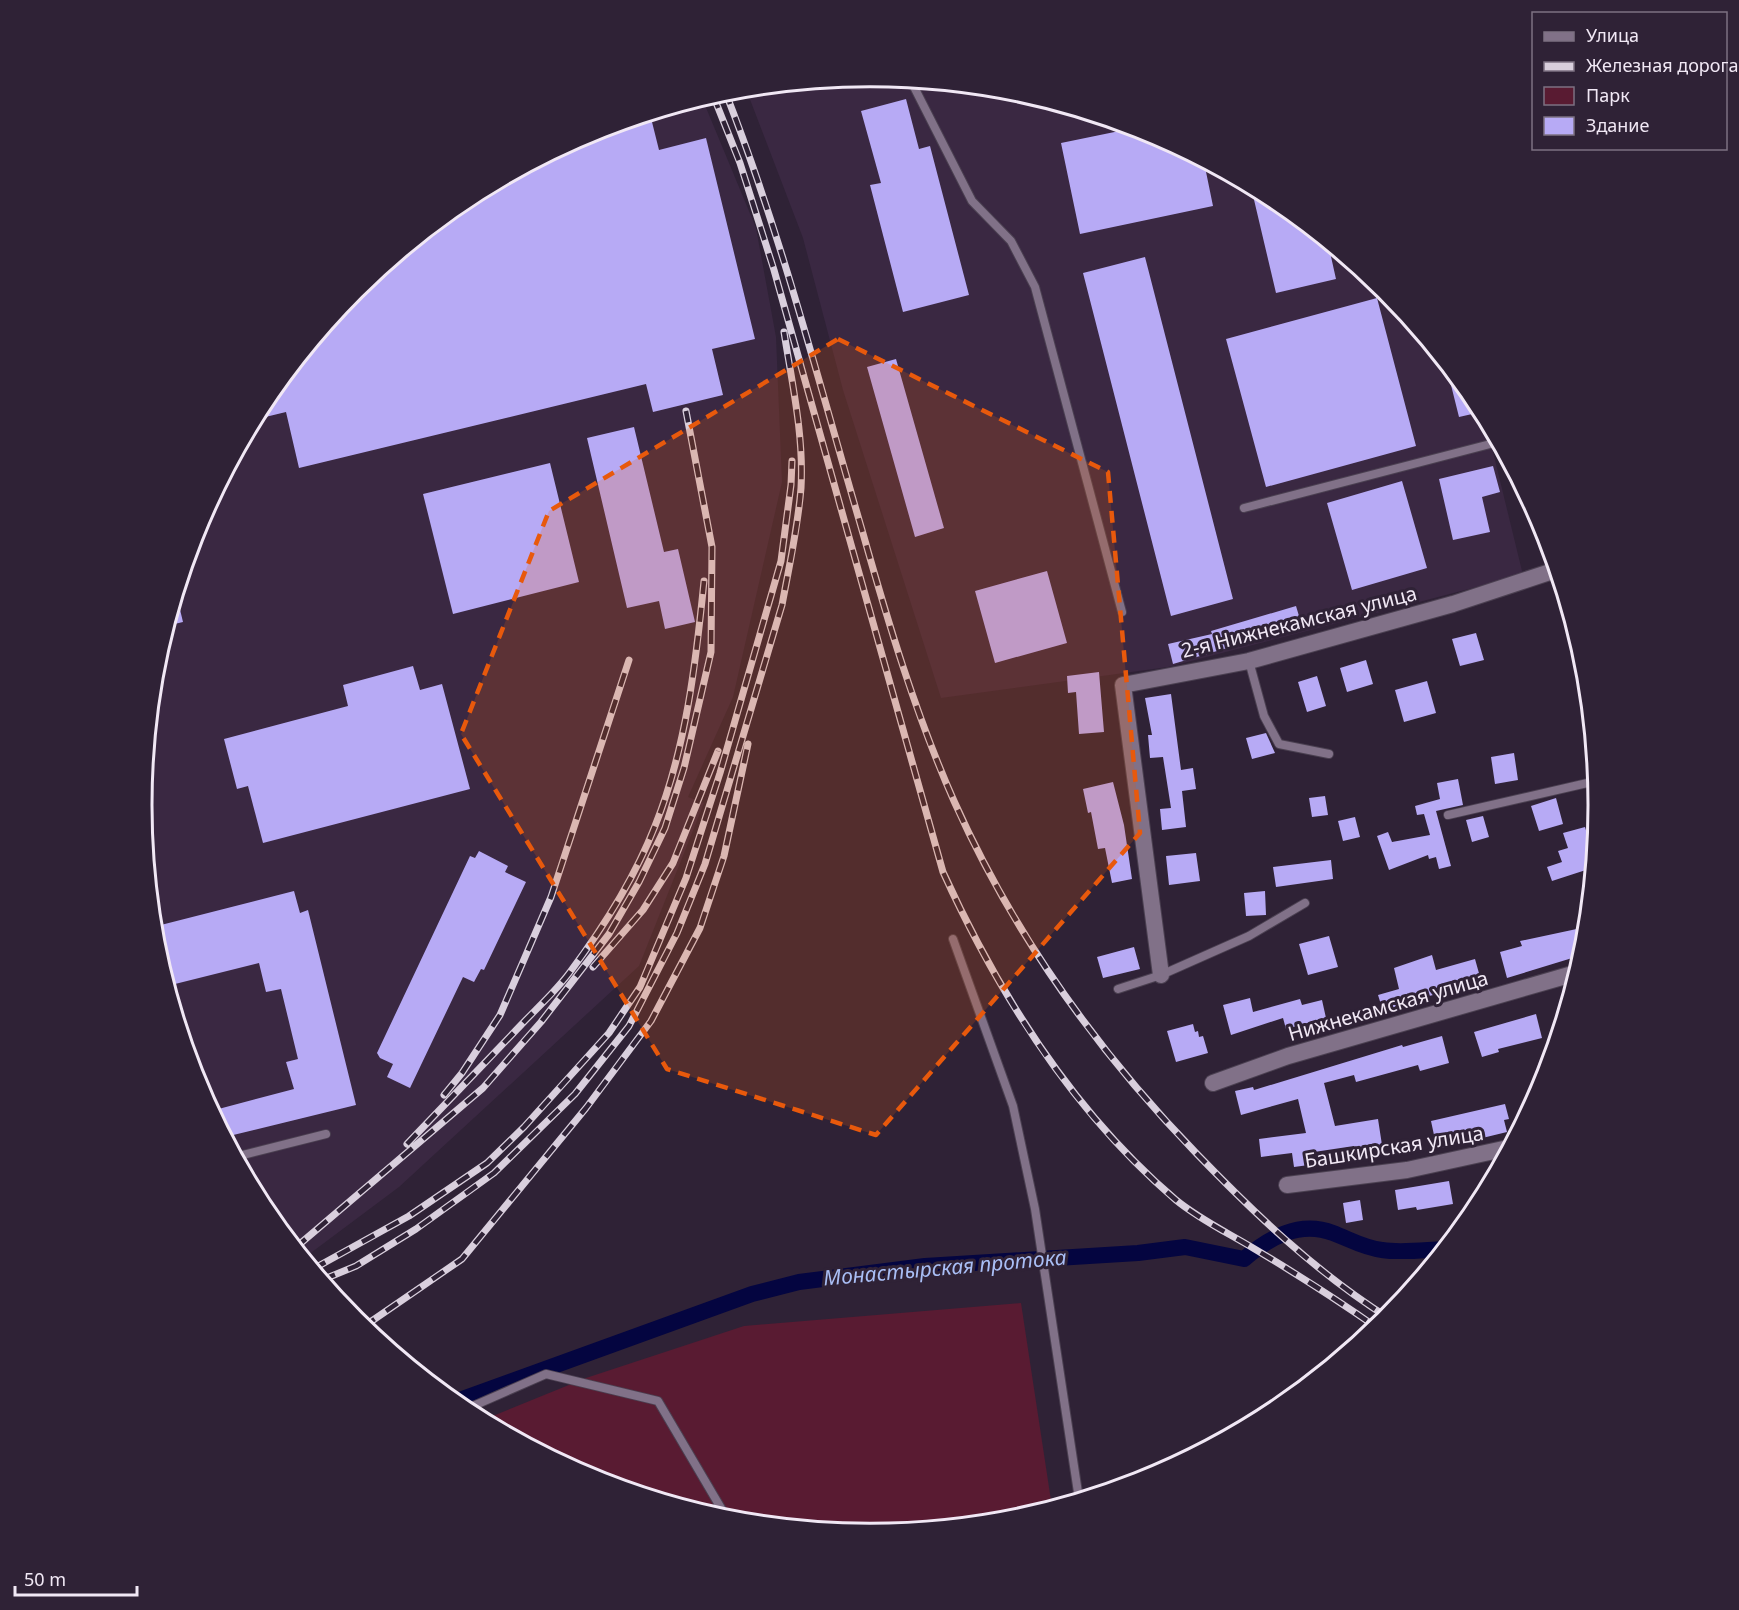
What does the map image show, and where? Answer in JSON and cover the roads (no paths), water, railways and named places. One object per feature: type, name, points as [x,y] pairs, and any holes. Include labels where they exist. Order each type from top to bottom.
[{"type":"street","name":"2-я Нижнекамская улица","points":[[1161,975],[1123,685],[1249,661],[1453,604],[1548,572]]},
{"type":"street","name":"Нижнекамская улица","points":[[1213,1083],[1288,1056],[1566,977]]},
{"type":"street","name":"Башкирская улица","points":[[1287,1185],[1407,1170],[1498,1150]]},
{"type":"lane","points":[[915,89],[972,201],[1011,241],[1035,287],[1122,612]]},
{"type":"lane","points":[[1244,508],[1490,444]]},
{"type":"lane","points":[[1249,661],[1264,716],[1279,744],[1329,754]]},
{"type":"lane","points":[[1448,815],[1587,783]]},
{"type":"lane","points":[[1118,989],[1161,975],[1249,936],[1305,903]]},
{"type":"lane","points":[[953,939],[1013,1106],[1035,1209],[1079,1492]]},
{"type":"lane","points":[[243,1155],[326,1134]]},
{"type":"lane","points":[[476,1405],[546,1374],[658,1401],[720,1507]]},
{"type":"waterway","name":"Монастырская протока","points":[[465,1398],[752,1294],[799,1282],[925,1266],[1138,1253],[1185,1247],[1244,1259],[1274,1238],[1296,1230],[1308,1229],[1333,1233],[1375,1249],[1433,1250]]},
{"type":"railway","points":[[729,101],[782,254],[903,667],[940,768],[977,850],[1030,944],[1060,988],[1125,1074],[1160,1115],[1287,1241],[1336,1281],[1378,1311]]},
{"type":"railway","points":[[716,104],[740,163],[774,270],[943,872],[989,963],[1014,1007],[1072,1090],[1139,1166],[1176,1200],[1194,1213],[1368,1321]]},
{"type":"railway","points":[[329,1277],[356,1266],[416,1229],[494,1173],[575,1094],[629,1026],[677,933],[705,864],[782,605],[793,547],[801,488],[801,449],[784,332]]},
{"type":"railway","points":[[301,1243],[483,1088],[541,1022],[609,934],[639,882],[665,828],[684,768],[711,652],[712,547],[686,411]]},
{"type":"railway","points":[[320,1265],[409,1216],[487,1163],[524,1127],[609,1033],[640,987],[686,878],[720,773],[781,561],[792,461]]},
{"type":"railway","points":[[407,1144],[565,979],[628,883],[655,826],[675,767],[693,674],[704,581]]},
{"type":"railway","points":[[444,1095],[462,1073],[500,1015],[551,897],[629,660]]},
{"type":"railway","points":[[371,1321],[462,1259],[586,1108],[651,1021],[700,928],[724,856],[748,744]]},
{"type":"railway","points":[[593,967],[643,910],[673,863],[718,751]]}]
